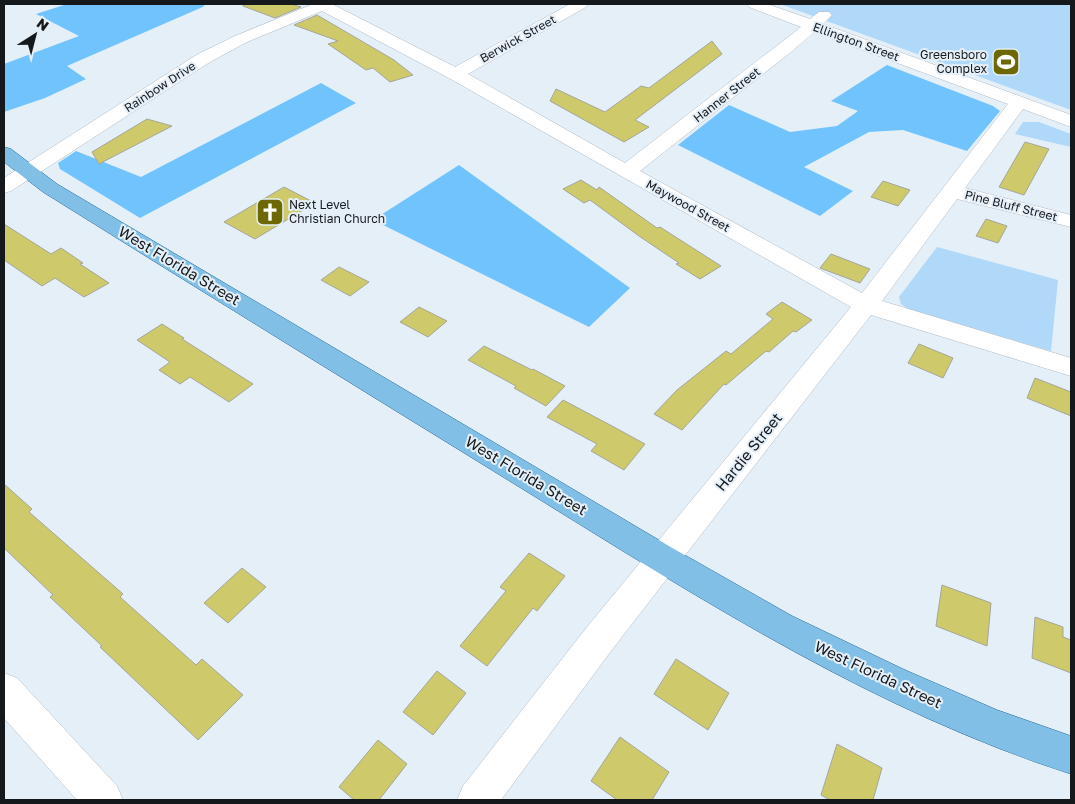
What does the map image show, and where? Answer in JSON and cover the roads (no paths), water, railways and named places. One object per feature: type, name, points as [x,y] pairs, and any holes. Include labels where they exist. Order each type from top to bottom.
[{"type":"main road","name":"West Florida Street","points":[[4,152],[27,172],[662,559],[780,627],[837,657],[994,728],[1071,755]]},
{"type":"street","name":"Maywood Street","points":[[323,4],[455,74],[866,306],[1071,367]]},
{"type":"street","name":"Rainbow Drive","points":[[4,187],[204,58],[241,39],[323,4]]},
{"type":"street","name":"Berwick Street","points":[[455,74],[581,4]]},
{"type":"street","name":"Ellington Street","points":[[754,4],[818,20],[1019,102],[1071,121]]},
{"type":"street","name":"Hanner Street","points":[[626,172],[785,49],[818,20]]},
{"type":"street","name":"Hardie Street","points":[[477,800],[599,639],[866,306],[950,191],[1019,102]]},
{"type":"street","name":"Pine Bluff Street","points":[[950,191],[1071,220]]},
{"type":"street","points":[[4,691],[103,800]]},
{"type":"place","name":"Greensboro Complex","points":[[1006,62]]},
{"type":"place","name":"Next Level Christian Church","points":[[270,212]]}]
